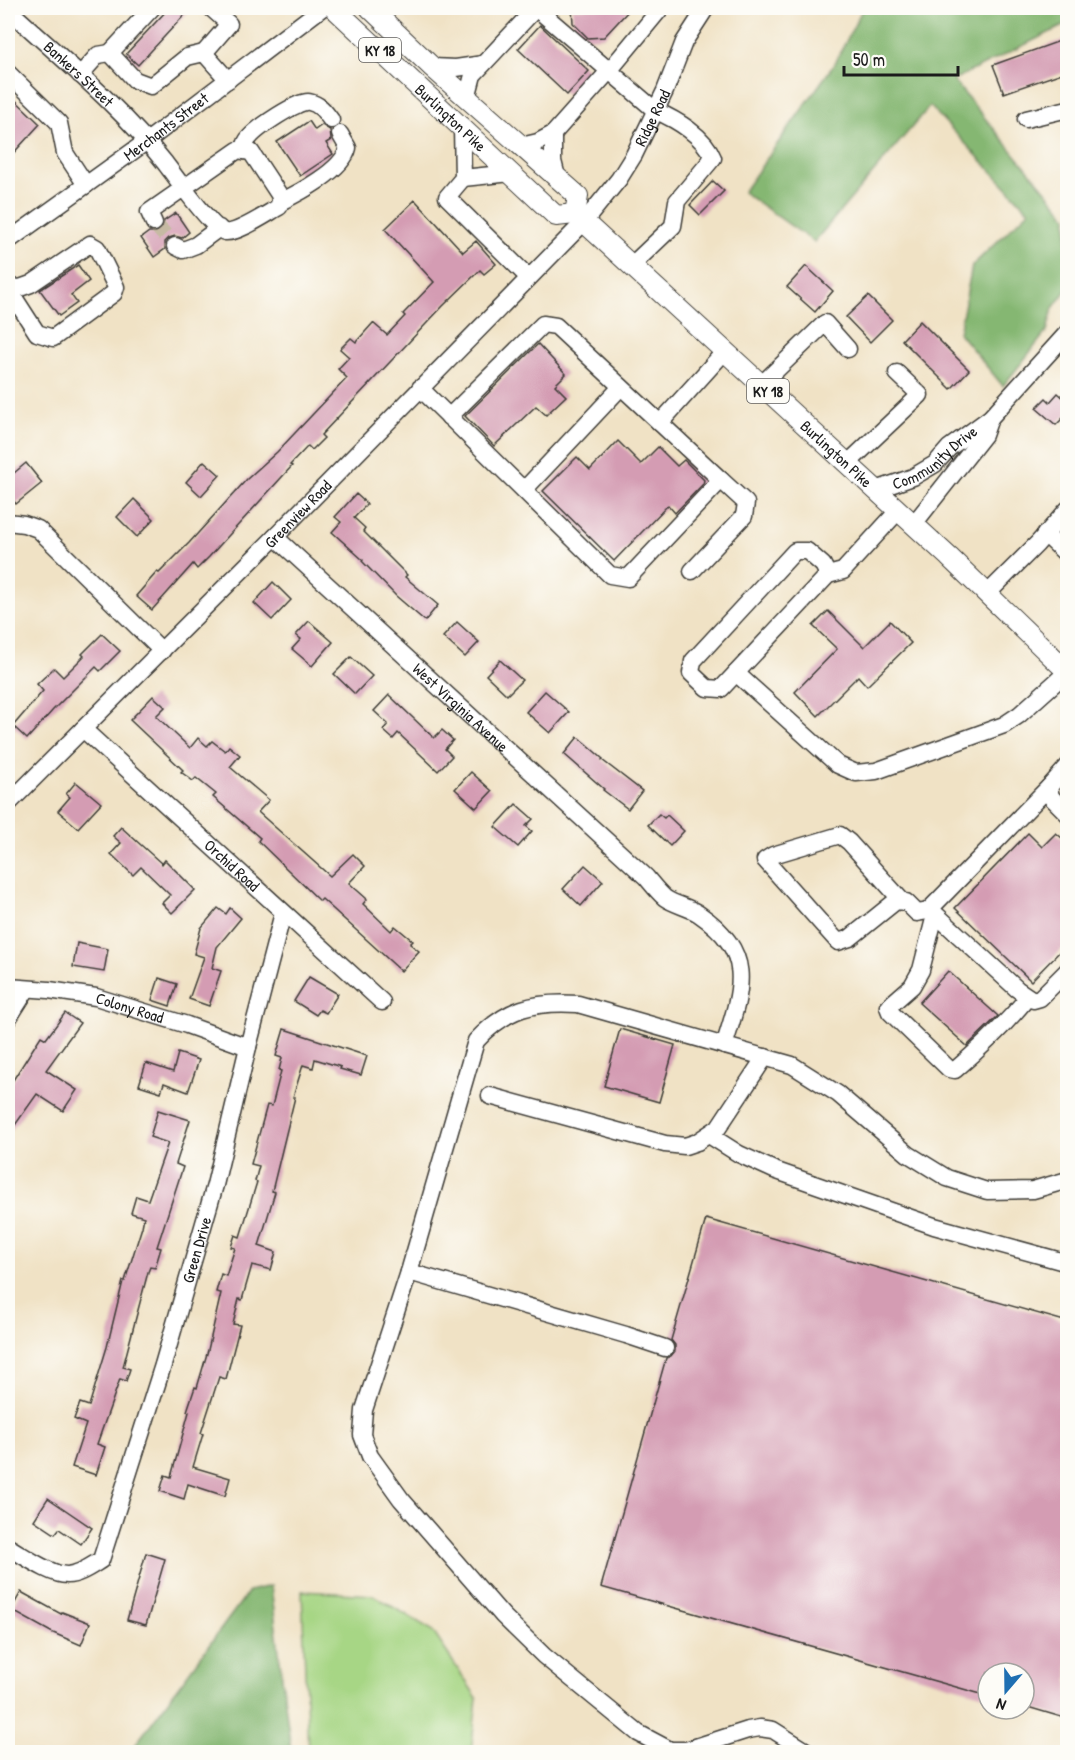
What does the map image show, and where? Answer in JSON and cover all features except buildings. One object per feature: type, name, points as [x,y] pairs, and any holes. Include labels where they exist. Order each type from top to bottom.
[{"type":"main road","name":"Burlington Pike","points":[[334,8],[556,216],[579,218],[632,266],[876,490],[1067,672]]},
{"type":"main road","name":"Burlington Pike","points":[[370,8],[432,67],[578,195],[579,218]]},
{"type":"street","points":[[80,75],[98,55],[110,53],[152,8]]},
{"type":"street","points":[[110,53],[135,80],[151,86],[187,57],[204,53],[230,24],[211,8]]},
{"type":"street","name":"Merchants Street","points":[[8,241],[147,141],[322,8]]},
{"type":"street","points":[[467,98],[473,75],[536,8],[656,111],[670,117],[709,149],[713,158],[676,201],[673,226],[632,266]]},
{"type":"street","points":[[521,146],[538,142],[553,134],[661,8]]},
{"type":"street","name":"Ridge Road","points":[[579,218],[619,180],[656,111],[684,42],[706,8]]},
{"type":"street","name":"Bankers Street","points":[[11,19],[80,75],[147,141],[214,225],[219,228]]},
{"type":"street","points":[[204,53],[228,80]]},
{"type":"street","points":[[432,67],[456,68],[483,64]]},
{"type":"street","points":[[8,73],[59,123],[64,153],[86,185]]},
{"type":"street","points":[[244,151],[251,135],[297,103],[316,104],[336,127],[348,148],[343,161],[304,190],[280,202]]},
{"type":"street","points":[[1026,119],[1068,109]]},
{"type":"street","points":[[462,127],[463,178],[447,197],[528,277]]},
{"type":"street","points":[[553,134],[553,161],[557,177]]},
{"type":"street","points":[[154,224],[149,212],[238,150],[251,152],[280,196],[279,207],[233,231],[224,232],[219,228],[196,245],[183,250],[175,246]]},
{"type":"street","points":[[463,178],[511,173]]},
{"type":"street","name":"Greenview Road","points":[[8,804],[275,537],[528,277],[579,218]]},
{"type":"street","points":[[90,244],[97,248],[116,287],[114,293],[53,338],[37,333],[8,288],[20,288],[31,284],[90,244]]},
{"type":"street","points":[[761,385],[825,323],[848,349]]},
{"type":"street","points":[[449,417],[543,324],[556,326],[746,503],[744,516],[692,572]]},
{"type":"street","name":"Community Drive","points":[[876,490],[926,471],[957,441],[990,418],[1068,332]]},
{"type":"street","points":[[660,423],[725,351]]},
{"type":"street","points":[[848,464],[920,394],[897,373]]},
{"type":"street","points":[[524,490],[621,387]]},
{"type":"street","points":[[420,388],[610,575],[628,578],[721,480]]},
{"type":"street","name":"Community Drive","points":[[913,525],[984,435],[990,418]]},
{"type":"street","points":[[987,594],[1068,509]]},
{"type":"street","points":[[828,575],[824,565],[807,551],[795,551],[693,661],[691,673],[707,688],[721,689],[828,575],[843,571],[898,511]]},
{"type":"street","points":[[8,522],[38,529],[162,651]]},
{"type":"street","points":[[1045,534],[1068,556]]},
{"type":"street","name":"West Virginia Avenue","points":[[275,537],[646,877],[666,898],[699,914],[722,933],[738,956],[741,977],[724,1046]]},
{"type":"street","points":[[736,673],[838,765],[856,772],[876,771],[1004,725],[1019,715],[1067,672]]},
{"type":"street","name":"Orchid Road","points":[[83,729],[382,1002]]},
{"type":"street","points":[[1028,997],[980,1049],[955,1070],[949,1069],[890,1012],[888,1007],[912,986],[921,970],[933,912],[1068,766]]},
{"type":"street","points":[[1049,787],[1051,797],[1068,814]]},
{"type":"street","points":[[903,902],[840,835],[772,855],[765,860],[838,942],[850,938],[896,901],[903,902],[906,902],[917,913],[933,912],[1017,989],[1033,1000],[1040,998],[1068,970]]},
{"type":"street","name":"Green Drive","points":[[8,1547],[51,1570],[67,1575],[80,1572],[101,1560],[163,1365],[215,1185],[283,913]]},
{"type":"street","name":"Colony Road","points":[[8,987],[96,997],[187,1025],[248,1047]]},
{"type":"street","points":[[8,1019],[27,988]]},
{"type":"street","points":[[808,1752],[773,1730],[760,1728],[686,1750],[670,1750],[638,1733],[544,1656],[503,1616],[400,1499],[370,1456],[362,1435],[364,1410],[409,1272],[476,1041],[504,1016],[527,1007],[552,1002],[578,1004],[792,1065],[838,1094],[908,1154],[947,1178],[987,1191],[1033,1190],[1068,1180]]},
{"type":"street","points":[[490,1096],[665,1144],[685,1146],[697,1142],[718,1128],[765,1057]]},
{"type":"street","points":[[709,1135],[739,1154],[774,1170],[934,1226],[1068,1263]]},
{"type":"street","points":[[409,1272],[664,1348]]},
{"type":"green space","points":[[863,8],[1067,8],[1067,24],[953,80],[1067,216],[1067,289],[1053,308],[1047,331],[1003,386],[959,333],[972,266],[1029,211],[930,106],[814,242],[743,192],[835,63]]},
{"type":"green space","points":[[271,1586],[291,1752],[130,1752],[249,1591]]},
{"type":"green space","points":[[302,1591],[373,1595],[432,1630],[477,1698],[471,1752],[308,1752]]},
{"type":"waterway","points":[[8,1748],[12,1752]]},
{"type":"tunnel","points":[[154,223],[175,246]]}]
